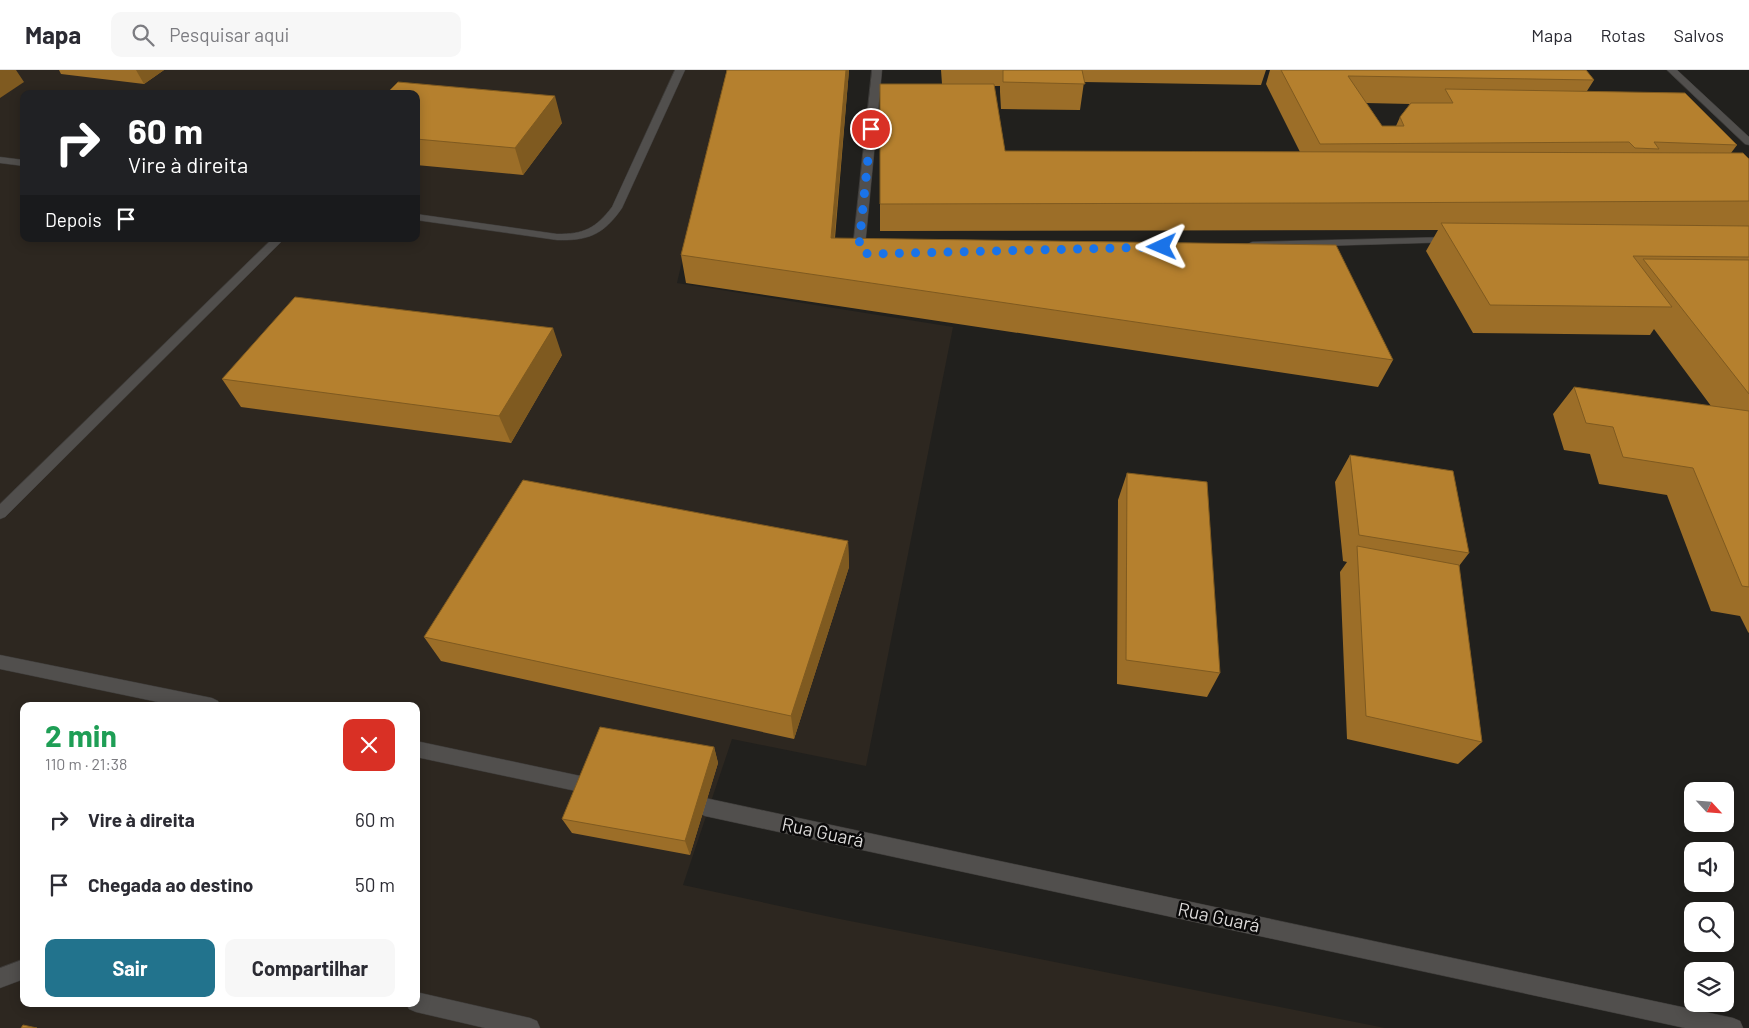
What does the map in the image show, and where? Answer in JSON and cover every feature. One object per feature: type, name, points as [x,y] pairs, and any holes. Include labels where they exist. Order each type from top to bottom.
[{"type":"street","points":[[420,218],[557,237],[577,238],[594,233],[606,224],[617,208],[680,70]]},
{"type":"street","points":[[877,70],[859,246],[861,251],[868,254],[878,253]]},
{"type":"street","points":[[1672,70],[1749,142]]},
{"type":"street","points":[[0,160],[20,162]]},
{"type":"street","points":[[1244,245],[1462,240]]},
{"type":"street","points":[[0,513],[275,242]]},
{"type":"street","points":[[0,662],[193,702]]},
{"type":"street","points":[[420,750],[590,786]]},
{"type":"street","name":"Rua Guará","points":[[705,807],[1733,1028]]},
{"type":"street","points":[[0,978],[20,970]]},
{"type":"street","points":[[420,1003],[530,1028]]},
{"type":"shaded area","points":[[0,70],[726,70],[677,283],[953,327],[866,766],[732,739],[683,885],[835,918],[1385,1028],[0,1028]]},
{"type":"building","points":[[727,70],[846,70],[831,238],[1336,245],[1393,360],[681,255]]},
{"type":"building","points":[[1003,70],[1082,70],[1085,84],[1003,82]]},
{"type":"building","points":[[1281,70],[1586,70],[1594,80],[1348,76],[1382,126],[1404,126],[1400,117],[1411,103],[1453,103],[1445,89],[1685,93],[1737,145],[1654,142],[1659,149],[1635,148],[1629,142],[1320,144]]},
{"type":"building","points":[[398,82],[555,96],[515,148],[420,139],[420,90],[390,90]]},
{"type":"building","points":[[880,84],[994,84],[1005,151],[1743,153],[1749,159],[1749,201],[880,204]]},
{"type":"building","points":[[1441,223],[1749,226],[1749,257],[1633,256],[1672,307],[1490,305]]},
{"type":"building","points":[[1643,259],[1749,260],[1749,394]]},
{"type":"building","points":[[295,297],[553,328],[499,416],[222,379]]},
{"type":"building","points":[[1574,387],[1749,411],[1749,587],[1742,586],[1693,468],[1623,457],[1613,427],[1586,423]]},
{"type":"building","points":[[1350,455],[1453,471],[1469,553],[1359,535]]},
{"type":"building","points":[[1127,473],[1207,482],[1220,673],[1126,660]]},
{"type":"building","points":[[523,480],[848,541],[791,716],[424,637]]},
{"type":"building","points":[[1357,546],[1459,565],[1482,742],[1366,716]]},
{"type":"building","points":[[600,727],[714,747],[685,841],[562,819]]},
{"type":"building","points":[[23,1025],[37,1028],[21,1028]]},
{"type":"route","points":[[871,129],[859,246],[861,251],[868,254],[1162,247]]}]
